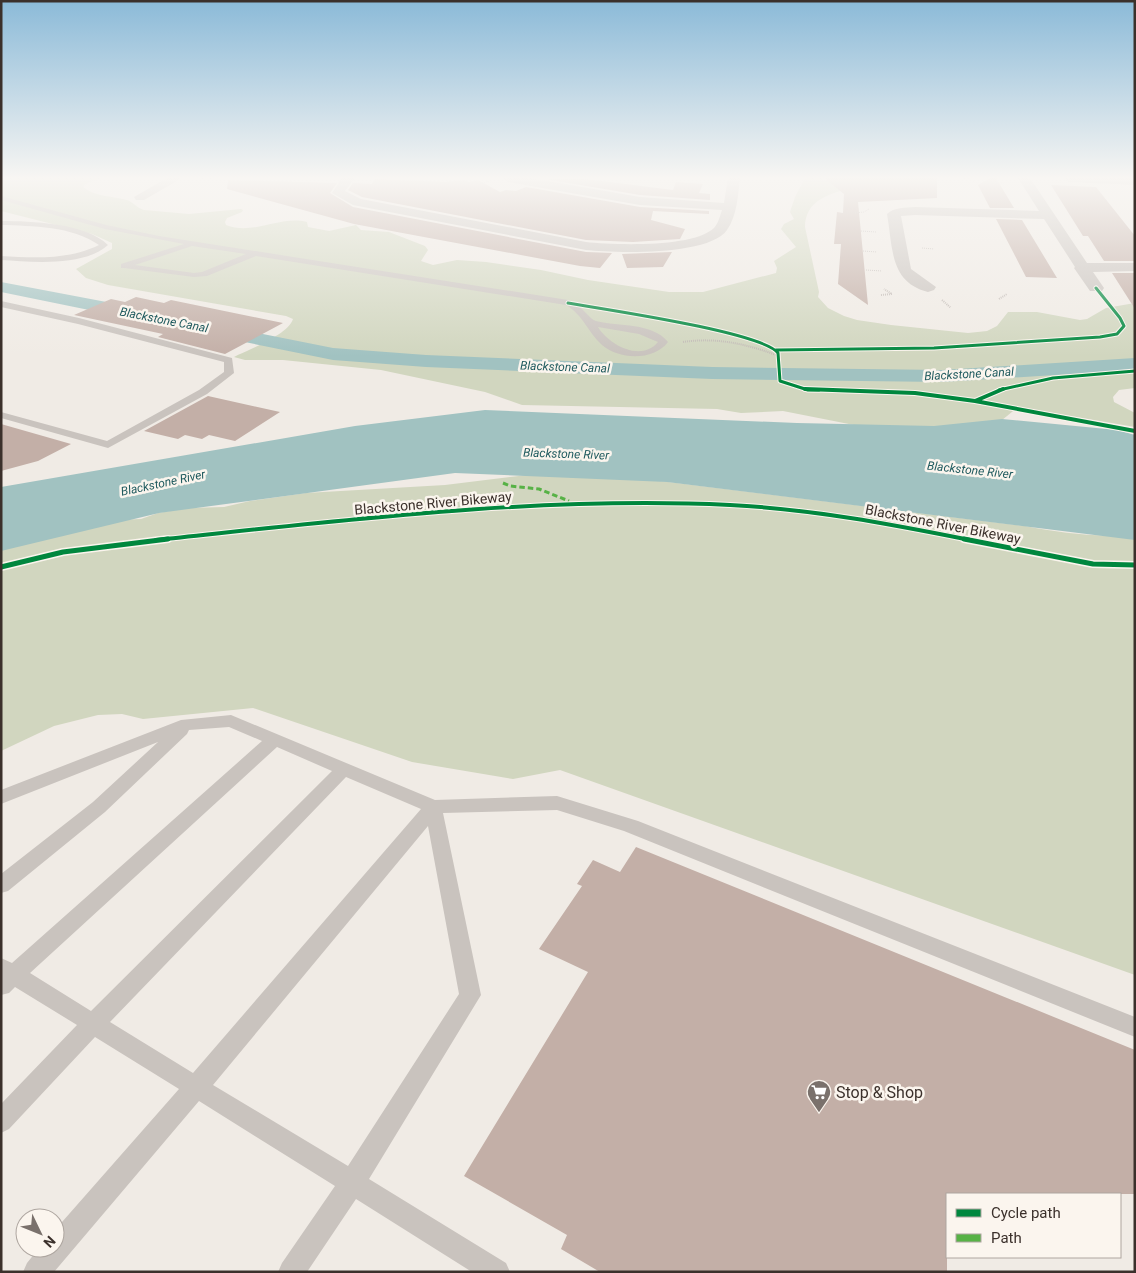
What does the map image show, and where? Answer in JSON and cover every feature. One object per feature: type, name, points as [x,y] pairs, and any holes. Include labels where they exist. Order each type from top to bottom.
[{"type":"street","points":[[541,237],[586,246],[616,249],[667,247],[708,237]]},
{"type":"street","points":[[898,237],[904,270],[909,276],[928,287]]},
{"type":"street","points":[[1062,237],[1096,288]]},
{"type":"street","points":[[1081,268],[1135,267]]},
{"type":"lane","points":[[1,258],[60,260],[92,252],[104,245],[92,237]]},
{"type":"lane","points":[[157,237],[568,303],[580,310],[602,340],[617,350],[634,353],[648,351],[658,348],[662,341],[647,334],[591,323]]},
{"type":"lane","points":[[193,244],[124,266],[194,275],[204,274],[254,254]]},
{"type":"lane","points":[[1,304],[79,321],[229,360],[229,373],[203,392],[108,445],[1,416]]},
{"type":"lane","points":[[1,797],[187,724],[231,722],[433,807],[557,803],[631,826],[1135,1027]]},
{"type":"lane","points":[[1,885],[99,807],[187,724]]},
{"type":"lane","points":[[274,740],[5,976],[93,1024],[196,1087],[352,1183],[481,1268]]},
{"type":"lane","points":[[1,1121],[93,1024],[344,770]]},
{"type":"lane","points":[[36,1272],[196,1087],[433,807]]},
{"type":"lane","points":[[291,1272],[352,1183],[470,995],[433,807]]},
{"type":"path","points":[[881,295],[892,294],[884,289]]},
{"type":"path","points":[[999,299],[1008,294]]},
{"type":"path","points":[[662,341],[678,343],[703,339],[725,340],[778,353],[786,350]]},
{"type":"path","points":[[760,342],[778,353]]},
{"type":"path","points":[[778,353],[778,364]]},
{"type":"green space","points":[[100,237],[403,237],[425,246],[428,250],[421,261],[433,265],[457,260],[486,262],[669,292],[703,292],[776,273],[777,268],[774,261],[796,247],[788,237],[807,237],[819,292],[818,297],[828,308],[857,320],[968,333],[987,331],[997,326],[1008,312],[1037,312],[1080,320],[1087,319],[1106,308],[1135,303],[1135,388],[1119,390],[1113,397],[1114,402],[1135,413],[1135,427],[1018,407],[996,425],[983,432],[854,425],[783,411],[741,413],[717,409],[522,405],[485,392],[381,370],[283,360],[245,360],[234,357],[284,331],[293,319],[286,316],[108,285],[86,278],[76,269],[112,249],[112,243]]},
{"type":"green space","points":[[603,474],[1025,526],[1066,533],[1094,535],[1135,534],[1135,975],[560,770],[513,779],[412,762],[253,708],[143,719],[122,714],[98,715],[54,726],[1,751],[1,545],[114,520],[141,519],[158,513],[188,508],[224,507],[250,501],[306,493],[445,485],[527,475]]},
{"type":"water","name":"Blackstone River","points":[[485,410],[797,423],[934,426],[1002,419],[1117,430],[1135,435],[1135,540],[667,482],[455,473],[159,513],[1,551],[1,487],[355,426]]},
{"type":"building","points":[[426,237],[510,237],[586,252],[612,253],[600,268]]},
{"type":"building","points":[[572,237],[681,237],[680,239],[633,242],[586,240]]},
{"type":"building","points":[[835,237],[861,237],[868,305],[838,284],[841,244],[834,244]]},
{"type":"building","points":[[1006,237],[1033,237],[1057,278],[1026,277]]},
{"type":"building","points":[[1089,237],[1135,237],[1135,261],[1104,261]]},
{"type":"building","points":[[672,252],[663,267],[627,268],[622,254]]},
{"type":"building","points":[[1112,273],[1135,273],[1135,309]]},
{"type":"building","points":[[136,297],[164,303],[171,300],[283,323],[225,354],[158,337],[163,334],[74,315],[111,299],[125,302]]},
{"type":"building","points":[[208,396],[280,412],[235,441],[209,435],[202,439],[185,435],[178,439],[144,431]]},
{"type":"building","points":[[1,424],[71,444],[38,461],[1,471]]},
{"type":"building","name":"Stop & Shop","points":[[636,847],[1135,1050],[1135,1194],[946,1193],[947,1272],[600,1272],[561,1249],[567,1235],[464,1176],[588,972],[539,949],[582,886],[577,884],[593,860],[620,872]]},
{"type":"waterway","name":"Blackstone Canal","points":[[1,287],[138,314]]},
{"type":"waterway","name":"Blackstone Canal","points":[[212,330],[333,354],[426,361],[712,373],[942,376],[1135,364]]},
{"type":"marked path","points":[[503,483],[510,486],[539,489],[569,501]]},
{"type":"cycle path","points":[[776,350],[934,348],[1100,337],[1117,334],[1124,326],[1120,318],[1096,288]]},
{"type":"cycle path","points":[[568,303],[679,322],[766,344],[778,353],[780,381],[808,390],[915,393],[975,401]]},
{"type":"cycle path","points":[[1135,371],[1032,381],[993,392],[975,401],[1135,431]]},
{"type":"cycle path","name":"Blackstone River Bikeway","points":[[1,567],[63,552],[161,539],[461,510],[596,503],[732,505],[799,511],[910,528],[1093,564],[1135,565]]},
{"type":"place","name":"Stop & Shop","points":[[819,1113]]}]
